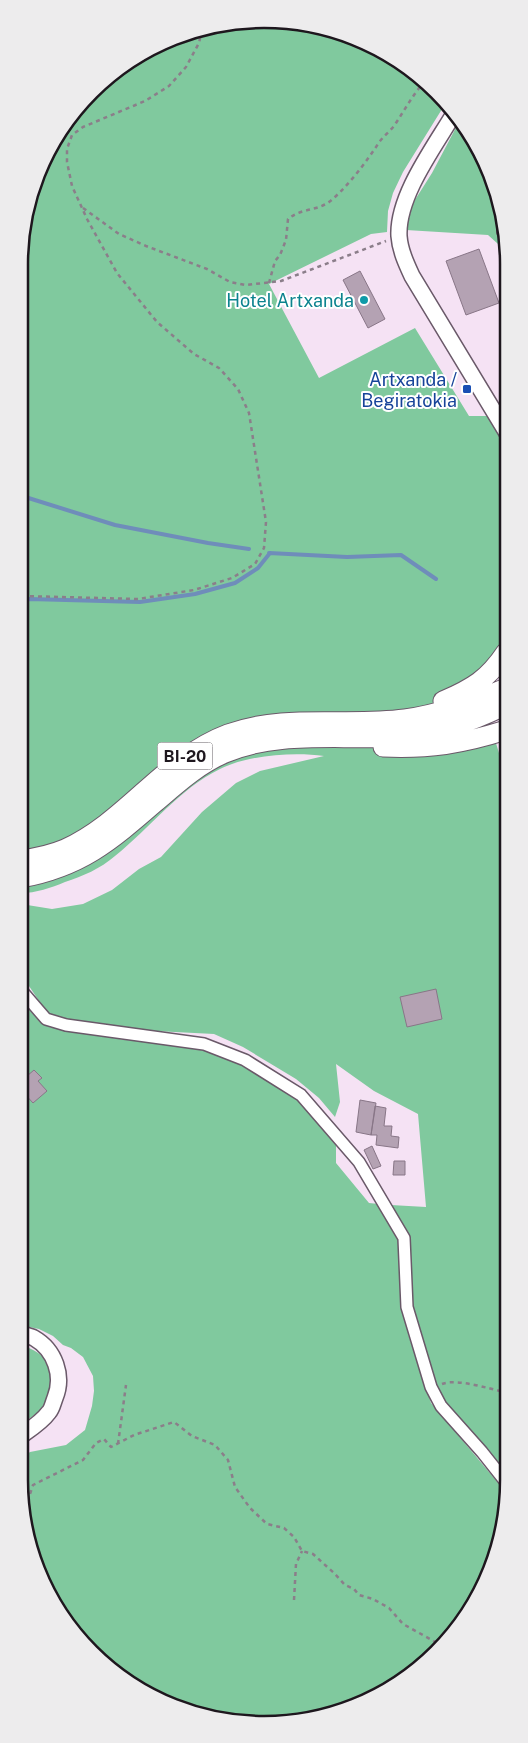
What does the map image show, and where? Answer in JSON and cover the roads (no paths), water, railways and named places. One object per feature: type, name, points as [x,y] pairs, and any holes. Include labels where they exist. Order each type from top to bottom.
[{"type":"main road","points":[[375,720],[434,705],[459,694],[481,682],[500,661]]},
{"type":"main road","name":"BI-20","points":[[28,859],[39,857],[74,844],[113,818],[183,757],[228,734],[254,726],[282,722],[405,719],[462,706],[500,690]]},
{"type":"main road","name":"BI-20","points":[[28,876],[53,871],[79,860],[125,829],[186,776],[225,753],[248,745],[268,741],[304,738],[391,737],[446,730],[476,720],[500,708]]},
{"type":"main road","points":[[360,738],[377,747],[432,747],[456,744],[500,732]]},
{"type":"street","points":[[450,118],[407,194],[400,219],[399,237],[403,256],[412,276],[500,421]]},
{"type":"street","points":[[28,998],[46,1019],[66,1025],[204,1044],[216,1048],[245,1060],[301,1095],[359,1162],[404,1238],[407,1307],[431,1387],[441,1406],[500,1475]]},
{"type":"street","points":[[28,1336],[43,1345],[52,1356],[59,1379],[58,1392],[50,1411],[28,1430]]},
{"type":"waterway","points":[[28,498],[115,525],[249,549]]},
{"type":"waterway","points":[[269,553],[347,557],[401,555],[436,579]]},
{"type":"waterway","points":[[235,583],[258,568],[270,553]]},
{"type":"waterway","points":[[28,599],[140,602],[195,594],[235,583]]},
{"type":"place","name":"Hotel Artxanda","points":[[364,300]]},
{"type":"place","name":"Artxanda / Begiratokia","points":[[467,389]]}]
